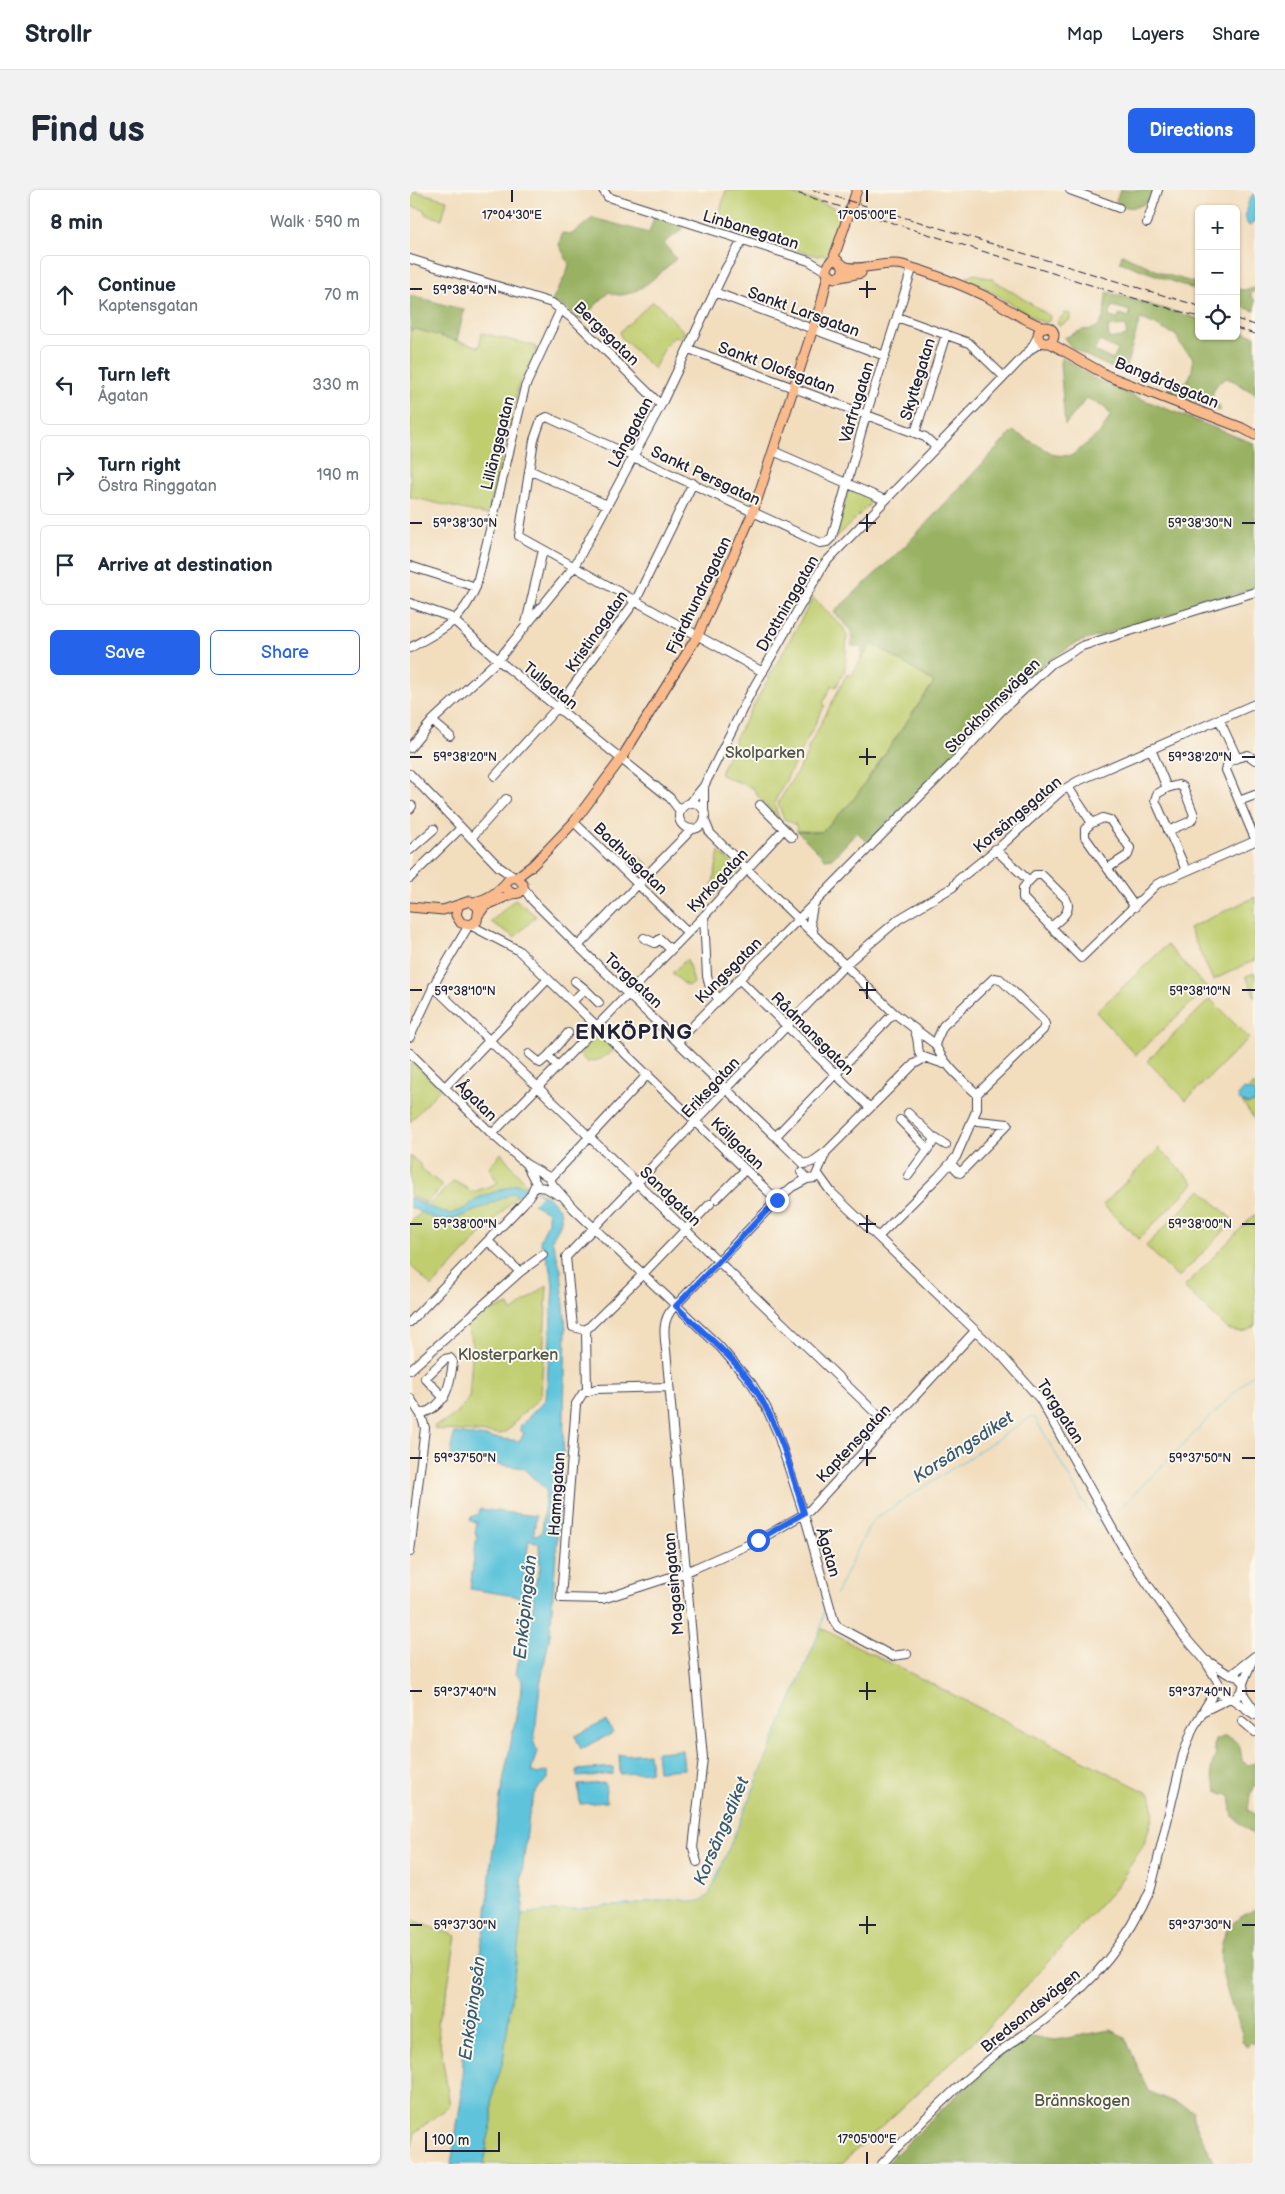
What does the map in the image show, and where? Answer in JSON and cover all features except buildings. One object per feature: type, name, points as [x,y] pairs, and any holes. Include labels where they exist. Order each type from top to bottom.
[{"type":"main road","name":"Fjärdhundragatan","points":[[431,910],[458,907],[467,901],[474,902],[494,894],[515,882],[533,865],[574,822],[621,759],[698,635],[753,512],[812,329],[834,269],[841,238],[857,190]]},
{"type":"main road","name":"Bangårdsgatan","points":[[834,269],[912,269],[960,285],[990,298],[1020,317],[1044,337],[1108,376],[1242,428],[1255,435]]},
{"type":"main road","points":[[410,908],[431,910],[464,923],[480,915],[485,906],[521,891],[515,882],[506,888],[513,894]]},
{"type":"main road","points":[[474,902],[480,915]]},
{"type":"main road","points":[[458,907],[464,923]]},
{"type":"street","name":"Linbanegatan","points":[[603,190],[608,197],[834,269]]},
{"type":"street","points":[[1070,190],[1119,208]]},
{"type":"street","points":[[1147,224],[1158,190]]},
{"type":"street","name":"Långgatan","points":[[410,748],[432,721],[468,690],[498,660],[574,566],[661,405],[689,349],[714,292],[742,240]]},
{"type":"street","name":"Bergsgatan","points":[[410,260],[539,299],[561,309],[661,405]]},
{"type":"street","name":"Vårfrugatan","points":[[827,542],[832,537],[866,415],[912,269]]},
{"type":"street","name":"Sankt Larsgatan","points":[[714,292],[885,356]]},
{"type":"street","name":"Lillängsgatan","points":[[410,648],[455,621],[467,606],[476,587],[525,387],[561,309]]},
{"type":"street","points":[[897,317],[969,343],[1004,377]]},
{"type":"street","name":"Skyttegatan","points":[[915,433],[946,334]]},
{"type":"street","name":"Drottninggatan","points":[[680,811],[704,786],[763,672],[824,564],[1044,337]]},
{"type":"street","name":"Sankt Olofsgatan","points":[[689,349],[915,433],[925,437],[936,447]]},
{"type":"street","name":"Sankt Persgatan","points":[[529,470],[534,440],[541,420],[547,417],[820,543],[827,542]]},
{"type":"street","points":[[773,452],[885,500]]},
{"type":"street","points":[[607,505],[529,470],[519,536],[763,672]]},
{"type":"street","name":"Kristinagatan","points":[[495,776],[557,708],[636,600],[693,483]]},
{"type":"street","name":"Långgatan","points":[[525,626],[543,550]]},
{"type":"street","points":[[410,566],[476,587]]},
{"type":"street","name":"Stockholmsvägen","points":[[799,919],[954,762],[1001,711],[1051,664],[1082,646],[1255,592]]},
{"type":"street","name":"Tullgatan","points":[[410,604],[444,614],[455,621],[498,660],[670,798],[680,811]]},
{"type":"street","name":"Korsängsgatan","points":[[845,965],[899,919],[944,891],[951,889],[958,880],[964,877],[1078,780],[1255,704]]},
{"type":"street","points":[[1219,718],[1237,758]]},
{"type":"street","points":[[432,721],[450,736]]},
{"type":"street","points":[[1151,749],[1168,788]]},
{"type":"street","points":[[1051,927],[1066,914],[1069,903],[1042,875],[1035,875],[1023,888],[1024,898],[1051,927],[1081,958],[1135,907],[1156,884],[1255,840],[1226,770],[1228,762],[1237,758],[1248,755],[1255,760]]},
{"type":"street","name":"Torggatan","points":[[410,774],[578,946],[776,1136],[805,1166],[808,1179],[831,1192],[1002,1356],[1040,1399],[1126,1553],[1177,1627],[1204,1659],[1218,1684],[1220,1693],[1255,1715]]},
{"type":"street","points":[[1168,831],[1192,821],[1194,815],[1183,787],[1178,785],[1157,794],[1155,800],[1168,831],[1186,870]]},
{"type":"street","name":"Drottninggatan","points":[[704,786],[704,821]]},
{"type":"street","points":[[1068,787],[1092,823]]},
{"type":"street","points":[[1240,802],[1255,795]]},
{"type":"street","points":[[471,838],[506,798]]},
{"type":"street","name":"Tullgatan","points":[[670,798],[689,803]]},
{"type":"street","points":[[689,803],[700,805],[704,809]]},
{"type":"street","points":[[760,805],[783,830],[792,836]]},
{"type":"street","points":[[680,811],[679,818],[683,826],[682,839]]},
{"type":"street","points":[[1108,868],[1128,854],[1130,848],[1110,820],[1102,818],[1085,829],[1085,836],[1135,907]]},
{"type":"street","points":[[578,946],[637,883],[682,839],[704,821],[710,833],[894,1013],[933,1045],[946,1065],[978,1094]]},
{"type":"street","name":"Badhusgatan","points":[[578,826],[687,932]]},
{"type":"street","points":[[683,826],[710,833]]},
{"type":"street","points":[[410,850],[434,828]]},
{"type":"street","points":[[410,878],[461,828]]},
{"type":"street","name":"Kyrkogatan","points":[[492,1134],[704,916],[783,830]]},
{"type":"street","points":[[995,849],[1029,881]]},
{"type":"street","name":"Torggatan","points":[[513,894],[532,900]]},
{"type":"street","points":[[815,902],[810,922],[815,936]]},
{"type":"street","name":"Källgatan","points":[[480,915],[481,922],[493,936]]},
{"type":"street","points":[[704,916],[707,976],[709,984],[718,999]]},
{"type":"street","name":"Kungsgatan","points":[[678,1041],[799,919]]},
{"type":"street","points":[[410,1037],[433,986],[461,937],[464,923]]},
{"type":"street","name":"Källgatan","points":[[464,923],[518,950],[777,1200]]},
{"type":"street","points":[[644,938],[655,943],[660,939],[670,949]]},
{"type":"street","name":"Eriksgatan","points":[[595,1228],[845,965]]},
{"type":"street","points":[[792,1187],[805,1166],[826,1152],[914,1064],[927,1058],[943,1026],[994,978],[1000,979],[1042,1019],[1045,1024],[1043,1030],[978,1094],[976,1109],[956,1157],[878,1237]]},
{"type":"street","points":[[445,1087],[548,979]]},
{"type":"street","name":"Rådmansgatan","points":[[739,979],[869,1107]]},
{"type":"street","points":[[575,981],[599,1003]]},
{"type":"street","name":"Sandgatan","points":[[433,986],[888,1425]]},
{"type":"street","points":[[572,1002],[585,989]]},
{"type":"street","points":[[776,1136],[894,1013]]},
{"type":"street","points":[[913,1029],[919,1047],[927,1058],[946,1065]]},
{"type":"street","points":[[529,1054],[540,1063],[568,1034]]},
{"type":"street","points":[[919,1047],[933,1045]]},
{"type":"street","points":[[914,1064],[919,1047]]},
{"type":"street","name":"Ågatan","points":[[410,1053],[492,1134],[526,1164],[541,1184],[562,1196],[642,1275],[720,1347],[752,1384],[766,1407],[787,1455],[834,1621],[838,1627],[892,1656],[907,1654]]},
{"type":"street","points":[[548,1056],[558,1066]]},
{"type":"street","points":[[410,1322],[648,1074]]},
{"type":"street","points":[[908,1113],[936,1139],[946,1145]]},
{"type":"street","points":[[900,1120],[928,1149]]},
{"type":"street","points":[[954,1167],[960,1173],[1008,1124],[978,1122]]},
{"type":"street","points":[[908,1176],[936,1139]]},
{"type":"street","points":[[792,1187],[808,1179],[815,1178],[826,1152]]},
{"type":"street","name":"Torggatan","points":[[805,1166],[816,1164],[831,1192]]},
{"type":"street","points":[[595,1228],[566,1257],[573,1327],[586,1330],[642,1275],[685,1228],[745,1170]]},
{"type":"street","name":"Magasingatan","points":[[698,1862],[693,1848],[703,1758],[664,1331],[666,1320],[676,1306],[777,1200],[792,1187]]},
{"type":"street","points":[[488,1242],[520,1272]]},
{"type":"street","points":[[410,1370],[520,1272],[543,1255]]},
{"type":"street","name":"Hamngatan","points":[[561,1598],[576,1404],[585,1393],[586,1330]]},
{"type":"street","name":"Kaptensgatan","points":[[561,1598],[603,1599],[686,1572],[758,1540],[809,1511],[975,1331]]},
{"type":"street","points":[[421,1414],[434,1408],[444,1398],[452,1371],[453,1362],[450,1358],[445,1360],[425,1378],[444,1398]]},
{"type":"street","points":[[585,1393],[596,1389],[669,1387]]},
{"type":"street","points":[[410,1398],[421,1414],[425,1428],[410,1552]]},
{"type":"street","points":[[410,1472],[419,1473]]},
{"type":"street","points":[[1218,1684],[1222,1677],[1230,1674],[1254,1656]]},
{"type":"street","points":[[1204,1711],[1239,1695],[1254,1656]]},
{"type":"street","name":"Torggatan","points":[[1204,1659],[1230,1674],[1238,1676],[1243,1686],[1244,1695],[1255,1710]]},
{"type":"street","name":"Bredsandsvägen","points":[[882,2164],[960,2086],[991,2058],[1042,2022],[1085,1986],[1116,1950],[1142,1908],[1150,1888],[1183,1755],[1193,1728],[1218,1684]]},
{"type":"street","points":[[1242,1721],[1255,1732]]},
{"type":"green space","points":[[410,190],[447,200],[442,219],[424,214],[425,210],[410,206]]},
{"type":"green space","points":[[726,190],[780,190],[842,210],[829,251],[825,255],[817,256],[716,225]]},
{"type":"green space","points":[[1120,190],[1154,190],[1152,196],[1144,204],[1127,207],[1116,201]]},
{"type":"green space","points":[[655,215],[676,221],[683,229],[664,243],[676,259],[654,279],[636,291],[626,294],[618,295],[609,292],[581,320],[563,307],[552,302],[569,264],[559,245],[562,233],[572,234],[593,218],[649,233]]},
{"type":"green space","points":[[1122,254],[1164,274],[1195,283],[1195,290],[1120,262]]},
{"type":"green space","points":[[975,274],[992,279],[1050,316],[1049,321],[1046,323],[1037,320],[981,285],[969,283],[967,277]]},
{"type":"green space","points":[[1255,288],[1255,291],[1251,293],[1251,297],[1255,300],[1255,311],[1240,306],[1240,289]]},
{"type":"green space","points":[[1107,292],[1195,318],[1195,340],[1240,340],[1240,331],[1255,336],[1255,394],[1226,378],[1214,389],[1212,398],[1220,407],[1219,411],[1167,391],[1169,385],[1182,383],[1187,380],[1192,370],[1192,356],[1181,346],[1176,335],[1140,319],[1124,374],[1071,347],[1064,338],[1082,330],[1093,329],[1098,326],[1104,313]],"holes":[[[1112,306],[1130,311],[1129,317],[1119,314],[1118,319],[1109,317]],[[1125,325],[1127,336],[1109,339],[1108,327]],[[1100,341],[1118,350],[1113,360],[1094,351]]]},
{"type":"green space","points":[[410,295],[464,310],[457,341],[415,329],[410,331]]},
{"type":"green space","points":[[652,302],[659,305],[685,333],[678,338],[675,336],[666,345],[654,369],[621,337],[620,332]]},
{"type":"green space","points":[[1065,313],[1070,314],[1070,320],[1059,326],[1057,322]]},
{"type":"green space","points":[[415,329],[479,347],[482,333],[535,346],[537,351],[519,384],[488,515],[410,497],[410,331]]},
{"type":"green space","points":[[1062,357],[1095,379],[1119,390],[1255,444],[1255,588],[1076,643],[1049,660],[1014,690],[868,843],[857,832],[833,858],[825,859],[797,831],[822,832],[854,799],[934,682],[872,643],[861,660],[862,647],[852,646],[851,631],[834,612],[904,547],[1013,431],[1055,455],[1071,456],[1100,433],[1111,415],[1105,408],[1087,398],[1065,425],[1060,363]]},
{"type":"green space","points":[[849,486],[876,498],[836,536]]},
{"type":"green space","name":"Skolparken","points":[[813,598],[843,627],[847,635],[845,669],[836,687],[832,685],[823,703],[825,705],[774,803],[779,819],[759,798],[753,788],[721,775],[721,771],[735,739]]},
{"type":"green space","points":[[872,643],[934,682],[854,799],[822,832],[797,831],[796,825],[784,819],[778,803],[809,752],[807,750],[847,674],[851,676]]},
{"type":"green space","points":[[624,843],[649,865],[636,879],[631,874],[635,869],[616,852]]},
{"type":"green space","points":[[719,851],[739,871],[710,900]]},
{"type":"green space","points":[[1255,897],[1255,960],[1213,980],[1189,928]]},
{"type":"green space","points":[[515,899],[536,916],[515,937],[491,922]]},
{"type":"green space","points":[[1167,945],[1207,988],[1136,1055],[1096,1012]]},
{"type":"green space","points":[[687,959],[694,983],[687,986],[672,973]]},
{"type":"green space","points":[[1255,973],[1255,997],[1246,976]]},
{"type":"green space","points":[[1210,999],[1249,1038],[1186,1100],[1147,1061]]},
{"type":"green space","points":[[598,1034],[614,1050],[601,1059],[587,1062],[579,1054]]},
{"type":"green space","points":[[412,1062],[441,1088],[410,1122],[410,1064]]},
{"type":"green space","points":[[1255,1084],[1255,1120],[1238,1096]]},
{"type":"green space","points":[[1159,1148],[1194,1183],[1139,1239],[1103,1205]]},
{"type":"green space","points":[[501,1153],[527,1185],[432,1287],[410,1265],[410,1223],[454,1181],[473,1192],[498,1183],[489,1168]]},
{"type":"green space","points":[[410,1156],[443,1186],[426,1203],[410,1195]]},
{"type":"green space","points":[[1201,1190],[1234,1221],[1178,1278],[1146,1246]]},
{"type":"green space","points":[[1255,1214],[1255,1325],[1242,1332],[1228,1329],[1184,1287]]},
{"type":"green space","name":"Klosterparken","points":[[547,1285],[541,1395],[539,1398],[510,1428],[501,1434],[435,1429],[434,1426],[448,1420],[459,1411],[469,1398],[473,1344],[467,1325],[477,1315],[509,1305],[512,1312]]},
{"type":"green space","points":[[821,1628],[1150,1794],[1154,1812],[1144,1844],[1117,1886],[985,2031],[841,2164],[484,2164],[492,2122],[492,2097],[503,2061],[522,1914],[680,1899],[696,1902],[707,1897]]},
{"type":"green space","points":[[1226,1736],[1239,1745],[1242,1761],[1248,1765],[1255,1763],[1255,1786],[1250,1795],[1248,1810],[1255,1814],[1255,1836],[1233,1817],[1230,1796],[1218,1792],[1212,1777],[1211,1770],[1216,1755],[1215,1740]]},
{"type":"green space","points":[[1255,1909],[1255,2044],[1251,2042],[1247,2046],[1242,2042],[1240,2026],[1227,1993],[1221,1966],[1221,1947],[1223,1938],[1230,1926]]},
{"type":"green space","points":[[410,1919],[456,1936],[447,1991],[437,2023],[450,2106],[415,2132],[410,2154]]},
{"type":"green space","name":"Brännskogen","points":[[1110,2030],[1125,2037],[1148,2091],[1194,2111],[1193,2118],[1214,2164],[886,2164],[993,2060],[1028,2037],[1056,2040]]},
{"type":"water","points":[[1253,194],[1255,194],[1255,221],[1249,226],[1246,219],[1246,210]]},
{"type":"water","points":[[1244,1089],[1255,1092],[1255,1102],[1248,1104],[1239,1100],[1238,1096]]},
{"type":"water","points":[[517,1184],[550,1199],[559,1209],[561,1215],[560,1225],[552,1240],[561,1270],[566,1330],[563,1460],[550,1635],[540,1685],[534,1743],[537,1751],[531,1771],[537,1774],[548,1771],[548,1779],[540,1786],[534,1796],[529,1815],[521,1882],[524,1896],[518,1948],[503,2061],[492,2097],[492,2122],[484,2164],[451,2164],[461,2100],[463,2058],[478,1982],[481,1945],[486,1924],[491,1864],[500,1798],[522,1686],[522,1680],[516,1674],[525,1630],[531,1625],[534,1597],[523,1591],[524,1587],[528,1590],[534,1588],[540,1568],[539,1543],[529,1540],[521,1597],[470,1589],[477,1522],[470,1521],[471,1517],[479,1514],[480,1509],[536,1516],[534,1532],[532,1534],[538,1535],[542,1531],[546,1490],[523,1468],[451,1457],[452,1442],[455,1433],[519,1441],[524,1433],[520,1430],[521,1425],[546,1399],[553,1286],[551,1270],[540,1241],[548,1222],[548,1212],[513,1193],[457,1218],[443,1220],[430,1217],[410,1207],[410,1197],[434,1209],[450,1214],[466,1208],[478,1198]]},
{"type":"water","points":[[606,1721],[613,1733],[581,1749],[575,1736]]},
{"type":"water","points":[[682,1750],[684,1769],[658,1771],[656,1752]]},
{"type":"water","points":[[649,1753],[651,1772],[620,1774],[619,1755]]},
{"type":"water","points":[[613,1767],[613,1774],[577,1777],[577,1770]]},
{"type":"water","points":[[605,1783],[607,1802],[580,1804],[578,1785]]},
{"type":"pier","points":[[528,1187],[541,1195],[531,1206],[518,1199]]},
{"type":"waterway","name":"Korsängsdiket","points":[[1117,1511],[1255,1372]]},
{"type":"waterway","name":"Korsängsdiket","points":[[836,1594],[869,1526],[876,1518],[1031,1417],[1035,1418],[1093,1519],[1098,1522]]},
{"type":"waterway","name":"Korsängsdiket","points":[[522,1914],[680,1899],[696,1902],[707,1897],[821,1628],[824,1611]]},
{"type":"railway","points":[[787,190],[1195,316]]},
{"type":"railway","points":[[813,190],[1195,305]]},
{"type":"railway","points":[[1240,320],[1255,325]]},
{"type":"railway","points":[[1240,329],[1255,334]]},
{"type":"district","name":"ENKÖPING","points":[[634,1032]]},
{"type":"route","points":[[758,1540],[804,1513],[787,1455],[766,1407],[752,1384],[720,1347],[676,1306],[777,1200]]},
{"type":"water label","name":"Enköpingsån","points":[[525,1607]]},
{"type":"water label","name":"Enköpingsån","points":[[472,2008]]}]
